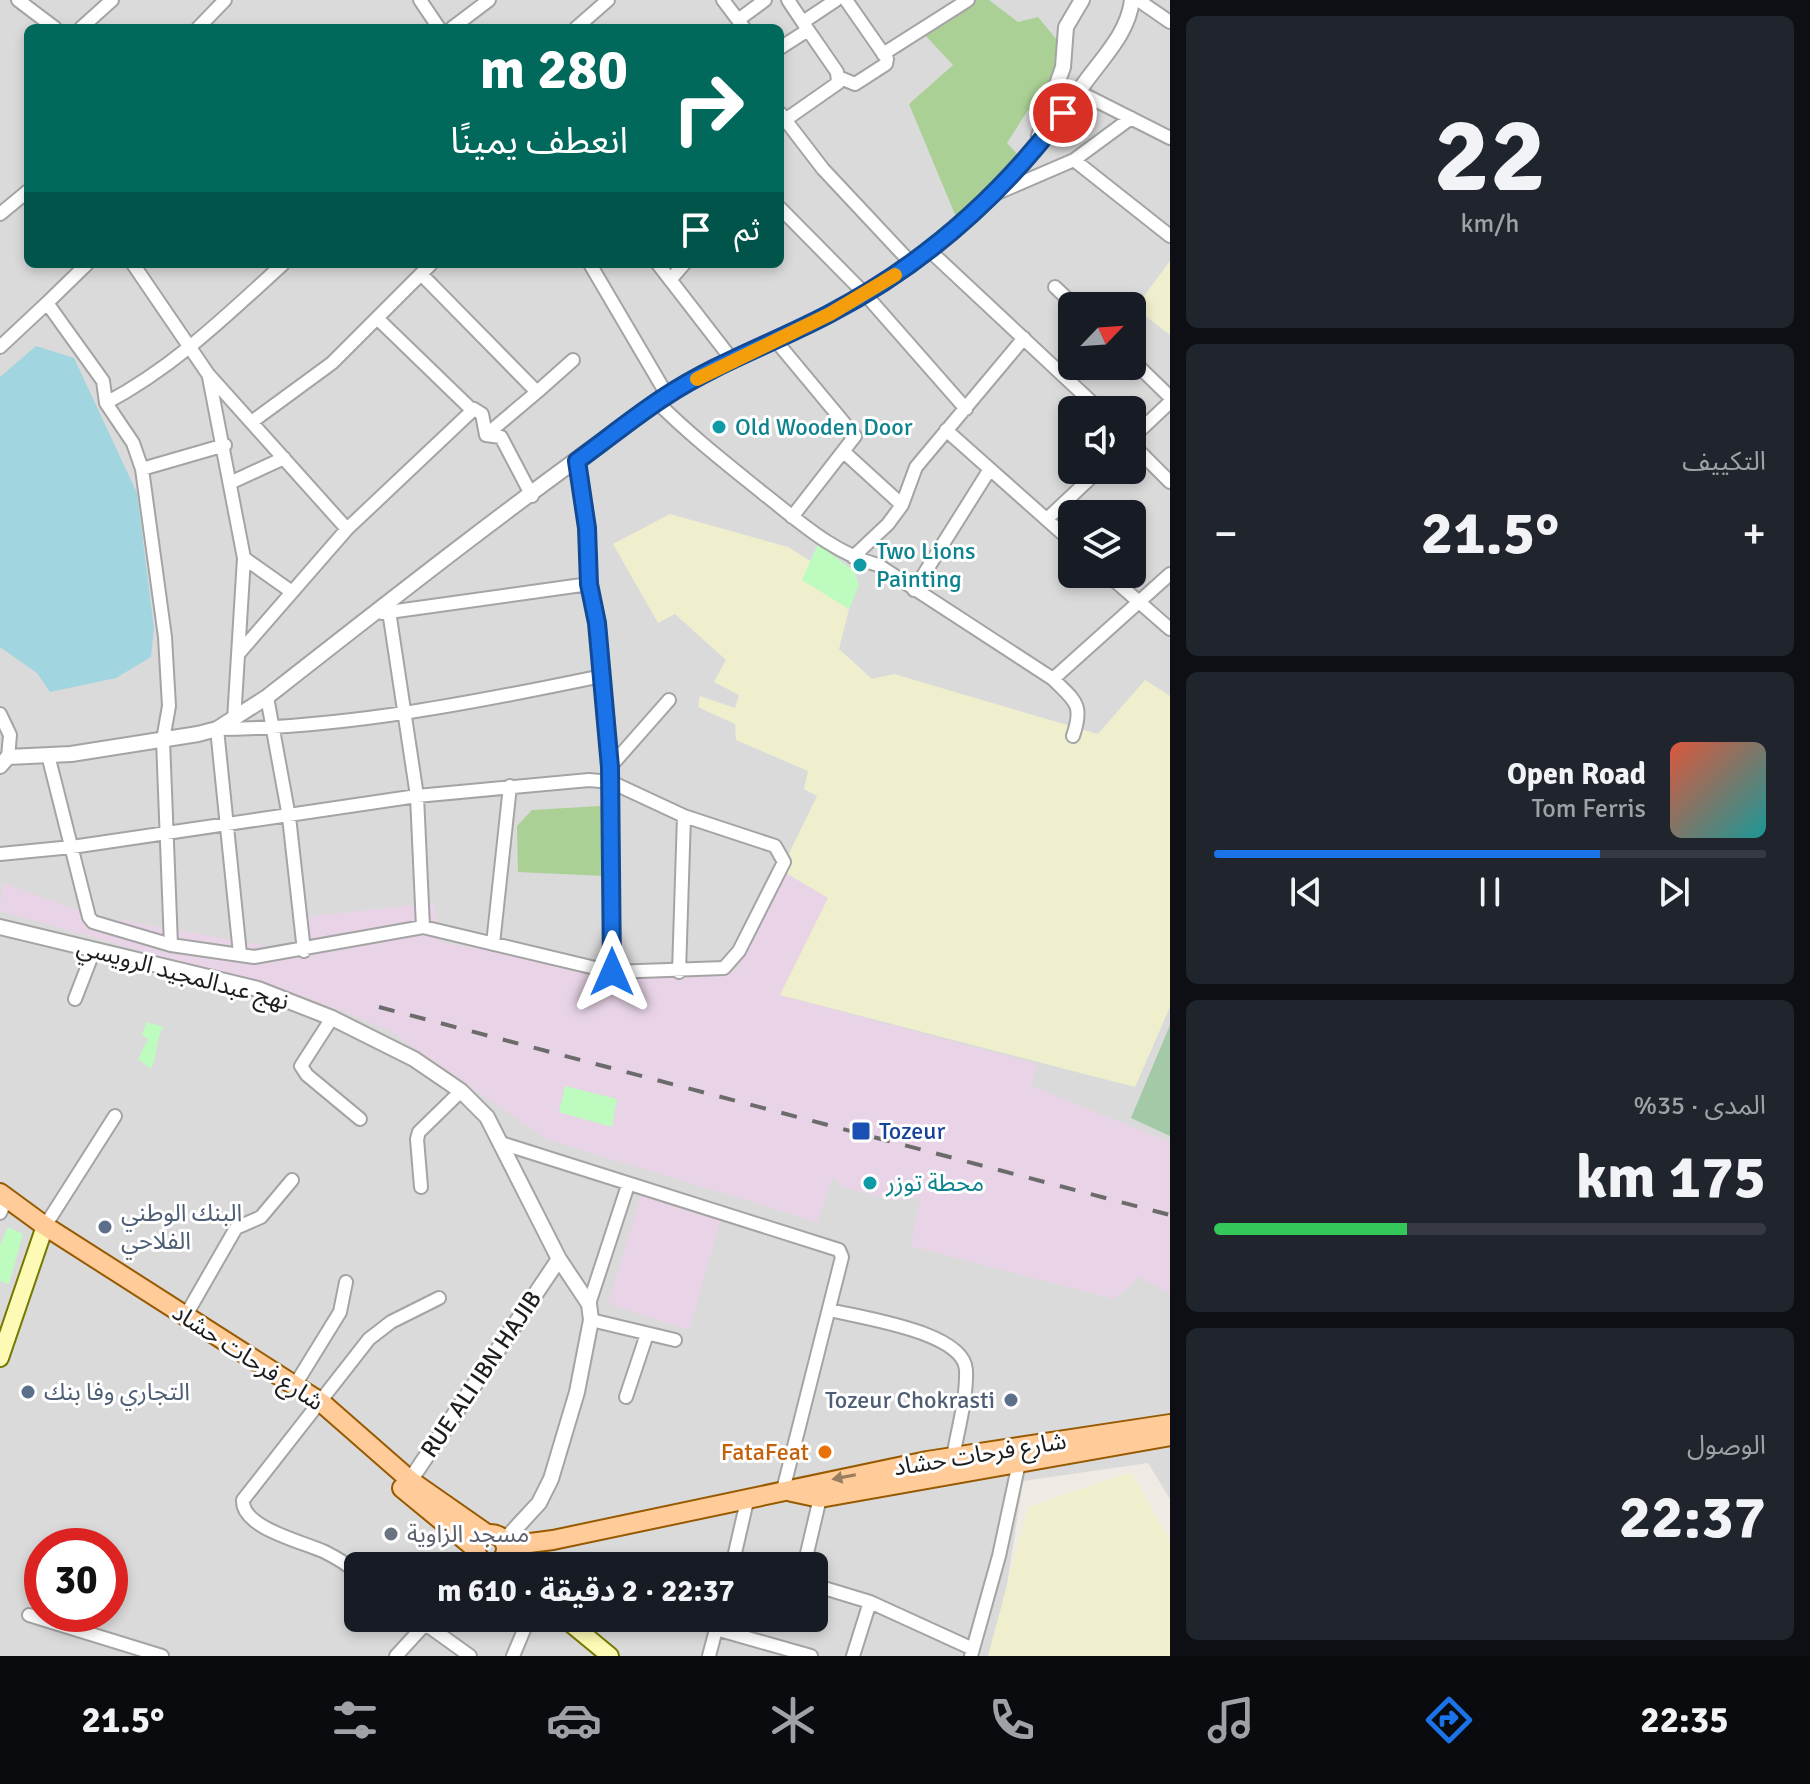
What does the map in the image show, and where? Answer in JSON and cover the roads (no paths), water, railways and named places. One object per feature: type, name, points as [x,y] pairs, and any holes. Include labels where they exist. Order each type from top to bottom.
[{"type":"main road","name":"شارع فرحات حشاد","points":[[0,1206],[186,1315],[295,1385],[408,1485],[492,1552],[787,1493],[811,1483],[1170,1436]]},
{"type":"main road","name":"شارع فرحات حشاد","points":[[43,1231],[318,1406]]},
{"type":"main road","points":[[0,1358],[5,1320],[43,1231]]},
{"type":"main road","name":"شارع فرحات حشاد","points":[[787,1493],[820,1498],[927,1470],[953,1457],[1020,1455],[1170,1424]]},
{"type":"main road","points":[[581,1632],[610,1656]]},
{"type":"street","points":[[18,0],[50,24]]},
{"type":"street","points":[[85,24],[112,0]]},
{"type":"street","points":[[202,24],[225,0]]},
{"type":"street","points":[[420,0],[436,24]]},
{"type":"street","points":[[457,24],[489,0]]},
{"type":"street","points":[[581,24],[608,0]]},
{"type":"street","points":[[723,0],[741,24],[765,0]]},
{"type":"street","points":[[788,0],[838,77],[855,84],[886,64],[883,54],[846,0]]},
{"type":"street","points":[[784,44],[836,0]]},
{"type":"street","points":[[883,54],[968,0]]},
{"type":"street","points":[[1031,155],[1063,67],[1066,27],[1082,0]]},
{"type":"street","points":[[217,729],[267,697],[662,399],[865,294],[930,251],[1031,155],[1122,31],[1135,0],[1170,22]]},
{"type":"street","points":[[1063,67],[1082,86],[1131,118],[1170,138]]},
{"type":"street","points":[[784,115],[835,88],[838,77]]},
{"type":"street","points":[[784,117],[823,169],[912,264]]},
{"type":"street","points":[[992,195],[1074,160],[1131,118]]},
{"type":"street","points":[[1074,160],[1170,236]]},
{"type":"street","points":[[0,214],[24,194]]},
{"type":"street","points":[[784,212],[865,294],[966,409]]},
{"type":"street","points":[[930,251],[1085,396]]},
{"type":"street","points":[[0,347],[83,268]]},
{"type":"street","points":[[140,268],[208,374],[347,529]]},
{"type":"street","points":[[106,403],[141,385],[190,349],[279,268]]},
{"type":"street","points":[[253,421],[332,363],[428,268]]},
{"type":"street","points":[[592,268],[662,399],[698,443],[792,517],[853,557],[878,565],[1053,679],[1076,703],[1080,716],[1073,736]]},
{"type":"street","points":[[661,268],[733,361]]},
{"type":"street","points":[[670,280],[680,268]]},
{"type":"street","points":[[422,275],[537,392]]},
{"type":"street","points":[[1055,287],[1060,292]]},
{"type":"street","points":[[47,303],[103,381],[106,403],[133,443],[142,469],[165,637],[169,706],[163,740],[171,945]]},
{"type":"street","points":[[378,319],[471,409],[482,414],[486,435]]},
{"type":"street","points":[[0,328],[10,338]]},
{"type":"street","points":[[853,557],[902,505],[909,478],[1024,338]]},
{"type":"street","points":[[776,341],[853,432],[853,440],[845,453],[792,517]]},
{"type":"street","points":[[486,435],[573,360]]},
{"type":"street","points":[[208,374],[225,445],[244,558],[234,720]]},
{"type":"street","points":[[1146,374],[1170,399],[1146,426]]},
{"type":"street","points":[[240,652],[347,529],[471,409]]},
{"type":"street","points":[[946,430],[1058,529]]},
{"type":"street","points":[[486,435],[501,437],[532,496]]},
{"type":"street","points":[[142,469],[225,445]]},
{"type":"street","points":[[845,453],[902,505]]},
{"type":"street","points":[[1146,456],[1170,482]]},
{"type":"street","points":[[232,482],[284,458]]},
{"type":"street","points":[[577,461],[587,528],[589,584],[602,676],[610,767],[612,972]]},
{"type":"street","points":[[914,590],[990,469]]},
{"type":"street","points":[[1047,519],[1084,484]]},
{"type":"street","points":[[244,558],[292,592]]},
{"type":"street","points":[[1053,679],[1170,574]]},
{"type":"street","points":[[368,618],[389,611],[589,584]]},
{"type":"street","points":[[1123,588],[1170,629]]},
{"type":"street","points":[[389,611],[417,796],[423,927]]},
{"type":"street","points":[[0,714],[10,735],[4,761],[163,740],[217,729],[274,729],[497,698],[602,676]]},
{"type":"street","points":[[267,697],[289,817],[304,951]]},
{"type":"street","points":[[610,767],[669,700]]},
{"type":"street","points":[[217,729],[240,954]]},
{"type":"street","points":[[0,854],[72,847],[289,817],[417,796],[589,780],[611,782],[684,816],[775,846],[784,862],[729,965],[679,972],[612,972],[423,927],[263,957],[171,945],[93,922],[72,847],[48,755]]},
{"type":"street","points":[[493,944],[510,786]]},
{"type":"street","points":[[679,972],[684,816]]},
{"type":"street","name":"نهج عبدالمجيد الرويسي","points":[[0,927],[258,989],[332,1018],[414,1059],[461,1091],[487,1117],[504,1144],[559,1259],[589,1304],[591,1320],[577,1392],[551,1479],[539,1503],[492,1552]]},
{"type":"street","points":[[75,999],[94,950]]},
{"type":"street","points":[[332,1018],[301,1066],[307,1075],[360,1119]]},
{"type":"street","points":[[421,1187],[419,1132],[461,1091]]},
{"type":"street","points":[[43,1231],[115,1116]]},
{"type":"street","points":[[504,1144],[628,1185],[836,1247],[842,1257],[787,1493]]},
{"type":"street","points":[[186,1315],[236,1228],[261,1217],[292,1180]]},
{"type":"street","points":[[589,1304],[628,1185]]},
{"type":"street","name":"RUE ALI IBN HAJIB","points":[[408,1485],[559,1259]]},
{"type":"street","points":[[295,1385],[340,1312],[346,1282]]},
{"type":"street","points":[[344,1564],[322,1550],[255,1522],[242,1506],[245,1493],[376,1333],[439,1298]]},
{"type":"street","points":[[830,1310],[943,1339],[958,1353],[966,1367],[966,1375],[953,1457]]},
{"type":"street","points":[[591,1320],[675,1340]]},
{"type":"street","points":[[626,1397],[647,1334]]},
{"type":"street","points":[[828,1589],[870,1602],[972,1652],[1020,1455]]},
{"type":"street","points":[[807,1552],[820,1498]]},
{"type":"street","points":[[735,1552],[747,1501]]},
{"type":"street","points":[[853,1656],[870,1602]]},
{"type":"street","points":[[84,1632],[162,1656]]},
{"type":"street","points":[[396,1656],[415,1632]]},
{"type":"street","points":[[439,1632],[470,1656]]},
{"type":"street","points":[[513,1656],[523,1632]]},
{"type":"street","points":[[709,1656],[716,1632]]},
{"type":"street","points":[[741,1632],[811,1656]]},
{"type":"water","points":[[36,346],[74,358],[137,493],[154,628],[151,657],[116,678],[50,692],[37,673],[0,647],[0,377]]},
{"type":"railway","points":[[379,1007],[1170,1215]]},
{"type":"place","name":"Old Wooden Door","points":[[719,427]]},
{"type":"place","name":"Two Lions Painting","points":[[860,565]]},
{"type":"place","name":"Tozeur","points":[[861,1131]]},
{"type":"place","name":"محطة توزر","points":[[870,1183]]},
{"type":"place","name":"البنك الوطني الفلاحي","points":[[105,1227]]},
{"type":"place","name":"التجاري وفا بنك","points":[[28,1392]]},
{"type":"place","name":"Tozeur Chokrasti","points":[[1011,1400]]},
{"type":"place","name":"FataFeat","points":[[825,1452]]},
{"type":"place","name":"مسجد الزاوية","points":[[391,1534]]}]
